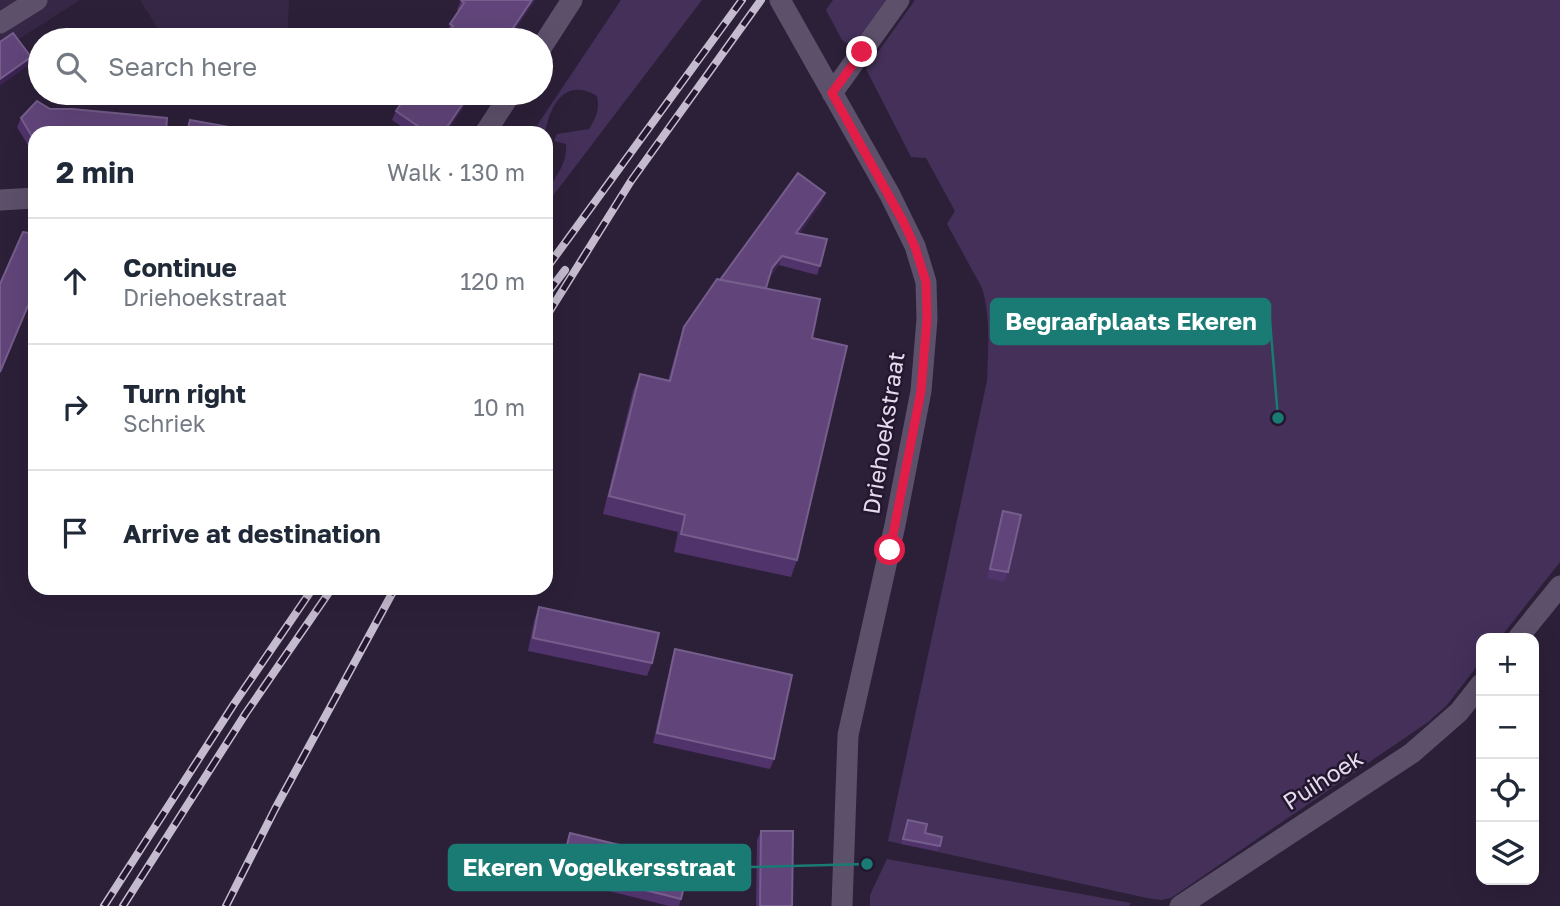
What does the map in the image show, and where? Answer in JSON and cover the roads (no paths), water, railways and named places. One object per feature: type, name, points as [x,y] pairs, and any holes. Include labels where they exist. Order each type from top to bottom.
[{"type":"street","points":[[0,23],[37,0]]},
{"type":"street","points":[[553,29],[572,0]]},
{"type":"street","name":"Driehoekstraat","points":[[780,0],[890,195],[915,247],[926,282],[927,319],[921,391],[903,487],[848,735],[842,906]]},
{"type":"street","points":[[832,93],[899,0]]},
{"type":"street","points":[[490,126],[503,105]]},
{"type":"street","points":[[0,200],[28,198]]},
{"type":"street","points":[[1522,633],[1560,586]]},
{"type":"street","name":"Puihoek","points":[[1180,906],[1412,753],[1459,712],[1476,690]]},
{"type":"railway","points":[[553,259],[742,0]]},
{"type":"railway","points":[[553,306],[631,181],[761,0]]},
{"type":"railway","points":[[553,286],[565,270]]},
{"type":"railway","points":[[104,906],[234,704],[308,595]]},
{"type":"railway","points":[[123,906],[246,713],[327,595]]},
{"type":"railway","points":[[226,906],[275,809],[391,595]]},
{"type":"place","name":"Begraafplaats Ekeren","points":[[1278,418]]},
{"type":"place","name":"Ekeren Vogelkersstraat","points":[[867,864]]}]
